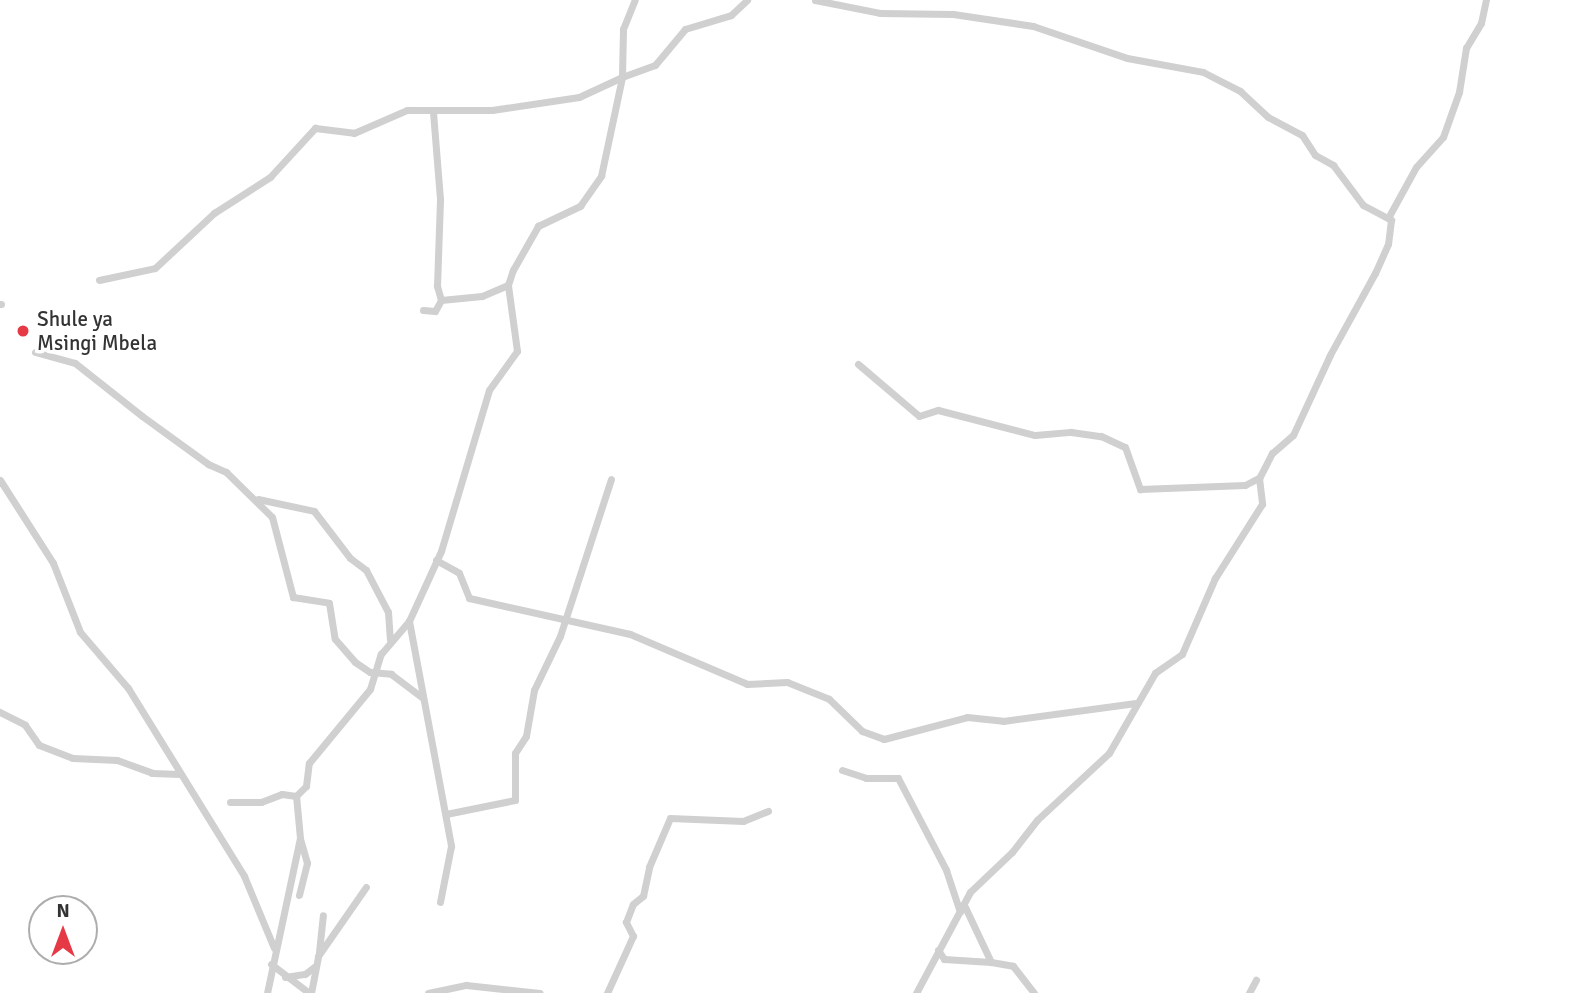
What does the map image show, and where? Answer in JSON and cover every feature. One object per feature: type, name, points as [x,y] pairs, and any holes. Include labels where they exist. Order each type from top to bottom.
[{"type":"street","points":[[296,796],[306,786],[309,763],[362,702],[378,673],[381,654],[390,639],[409,621],[436,560],[468,474],[489,390],[517,351],[508,285],[538,226],[580,206],[601,176],[622,77],[623,29],[635,0]]},
{"type":"street","points":[[99,280],[155,268],[214,213],[270,177],[315,128],[354,133],[407,110],[433,112],[579,97],[655,65],[685,29],[731,15],[747,0]]},
{"type":"street","points":[[815,0],[880,13],[953,14],[1033,26],[1127,58],[1203,72],[1240,91],[1268,117],[1301,135],[1315,155],[1333,165],[1363,205],[1388,218]]},
{"type":"street","points":[[916,993],[971,892],[1012,852],[1037,820],[1109,753],[1155,673],[1182,654],[1215,578],[1262,504],[1259,478],[1272,453],[1293,435],[1330,355],[1376,273],[1388,244],[1388,218],[1416,167],[1443,137],[1459,92],[1466,48],[1481,23],[1486,0]]},
{"type":"street","points":[[423,310],[435,311],[440,300],[437,286],[440,199],[433,112]]},
{"type":"street","points":[[440,300],[482,296],[508,285]]},
{"type":"street","points":[[35,352],[75,363],[142,416],[226,472],[272,517],[293,597],[329,603],[335,639],[365,669],[409,684],[422,697]]},
{"type":"street","points":[[858,364],[919,415],[939,410],[1035,435],[1071,432],[1101,436],[1125,447],[1140,489],[1245,485],[1259,478]]},
{"type":"street","points":[[446,814],[515,800],[515,753],[526,736],[534,690],[565,621],[611,479]]},
{"type":"street","points":[[0,480],[53,563],[80,632],[128,688],[244,876],[274,949]]},
{"type":"street","points":[[245,493],[267,503],[294,503],[302,512],[314,511],[350,558],[366,570],[388,612],[390,639]]},
{"type":"street","points":[[436,560],[459,573],[469,598],[630,634],[747,684],[786,682],[829,699],[862,731],[884,739],[967,717],[1003,721],[1136,703]]},
{"type":"street","points":[[409,621],[451,846],[440,902]]},
{"type":"street","points":[[0,712],[24,725],[39,745],[74,758],[117,760],[152,773],[180,774]]},
{"type":"street","points":[[842,770],[866,778],[898,778],[991,962]]},
{"type":"street","points":[[230,802],[261,802],[282,794],[296,796]]},
{"type":"street","points":[[296,796],[300,838],[307,863],[299,895]]},
{"type":"street","points":[[607,993],[633,936],[626,922],[633,904],[643,896],[651,859],[670,818],[743,821],[768,811]]},
{"type":"street","points":[[267,993],[274,949],[300,838]]},
{"type":"street","points":[[318,956],[366,887]]},
{"type":"street","points":[[271,964],[310,993],[323,915]]},
{"type":"street","points":[[938,950],[944,959],[1013,966],[1034,993]]},
{"type":"street","points":[[285,977],[305,974],[314,967]]},
{"type":"street","points":[[1249,993],[1256,980]]},
{"type":"street","points":[[428,993],[467,985],[540,993]]},
{"type":"place","name":"Shule ya Msingi Mbela","points":[[23,331]]}]
